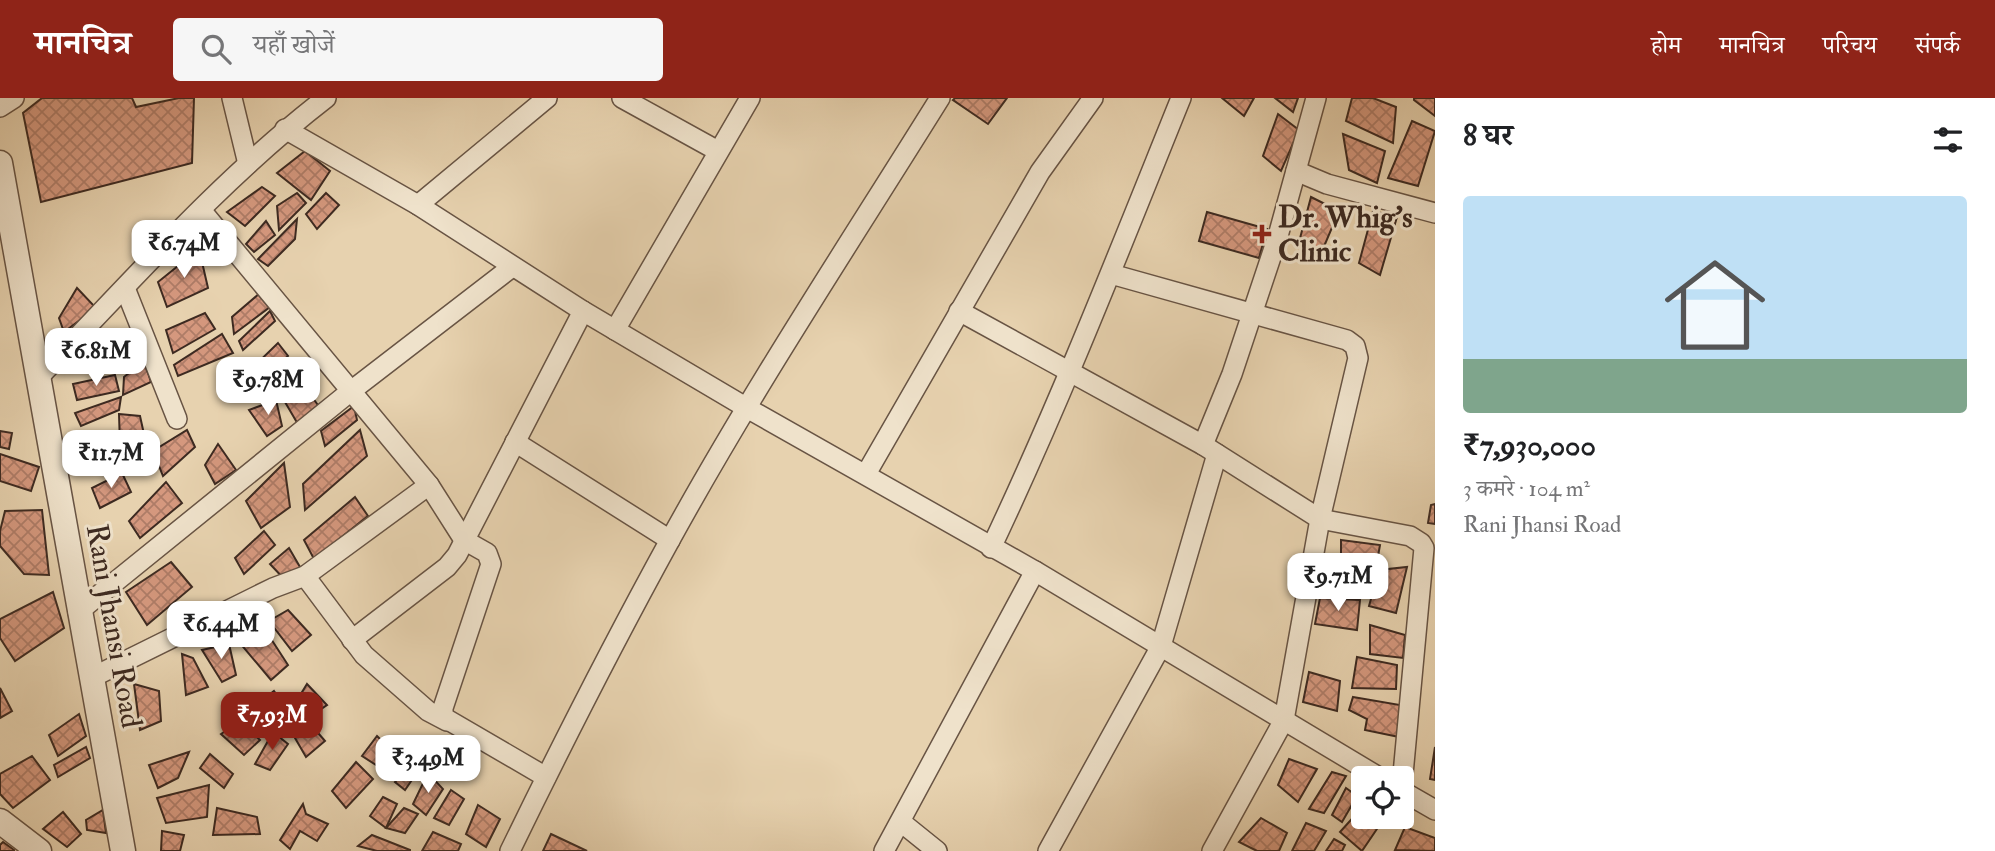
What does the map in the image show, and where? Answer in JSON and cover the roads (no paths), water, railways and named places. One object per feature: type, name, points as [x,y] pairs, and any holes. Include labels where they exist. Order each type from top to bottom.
[{"type":"street","points":[[0,107],[14,98]]},
{"type":"street","points":[[232,98],[248,163]]},
{"type":"street","points":[[40,376],[248,163],[285,129],[326,98]]},
{"type":"street","points":[[418,205],[547,98]]},
{"type":"street","points":[[622,98],[718,151]]},
{"type":"street","points":[[615,330],[750,98]]},
{"type":"street","points":[[510,851],[670,540],[747,408],[940,98]]},
{"type":"street","points":[[866,474],[1040,172],[1093,98]]},
{"type":"street","points":[[991,548],[1070,372],[1181,98]]},
{"type":"street","points":[[1048,851],[1161,646],[1210,450],[1232,373],[1278,236],[1316,98]]},
{"type":"street","points":[[285,129],[418,205],[615,330],[1035,571],[1360,766]]},
{"type":"street","name":"Rani Jhansi Road","points":[[0,163],[40,376],[78,612],[123,851]]},
{"type":"street","points":[[1296,171],[1327,184],[1435,213]]},
{"type":"street","points":[[201,209],[429,485],[464,540],[487,553],[491,564],[443,708],[443,718],[447,721]]},
{"type":"street","points":[[78,612],[351,391],[512,267]]},
{"type":"street","points":[[1111,274],[1347,340],[1355,346],[1358,358],[1320,519],[1284,720],[1220,849]]},
{"type":"street","points":[[125,288],[177,419]]},
{"type":"street","points":[[352,640],[447,567],[457,555],[583,311]]},
{"type":"street","points":[[959,312],[1210,450],[1320,519],[1410,536],[1421,543],[1424,548],[1404,766]]},
{"type":"street","points":[[515,442],[670,540]]},
{"type":"street","points":[[91,678],[273,588],[305,576],[429,485]]},
{"type":"street","points":[[884,851],[1035,571]]},
{"type":"street","points":[[305,576],[373,664],[428,712],[546,777]]},
{"type":"street","points":[[1414,798],[1435,810]]},
{"type":"street","points":[[0,821],[39,851]]},
{"type":"street","points":[[901,821],[937,851]]},
{"type":"place","name":"Dr. Whig's Clinic","points":[[1262,234]]}]
